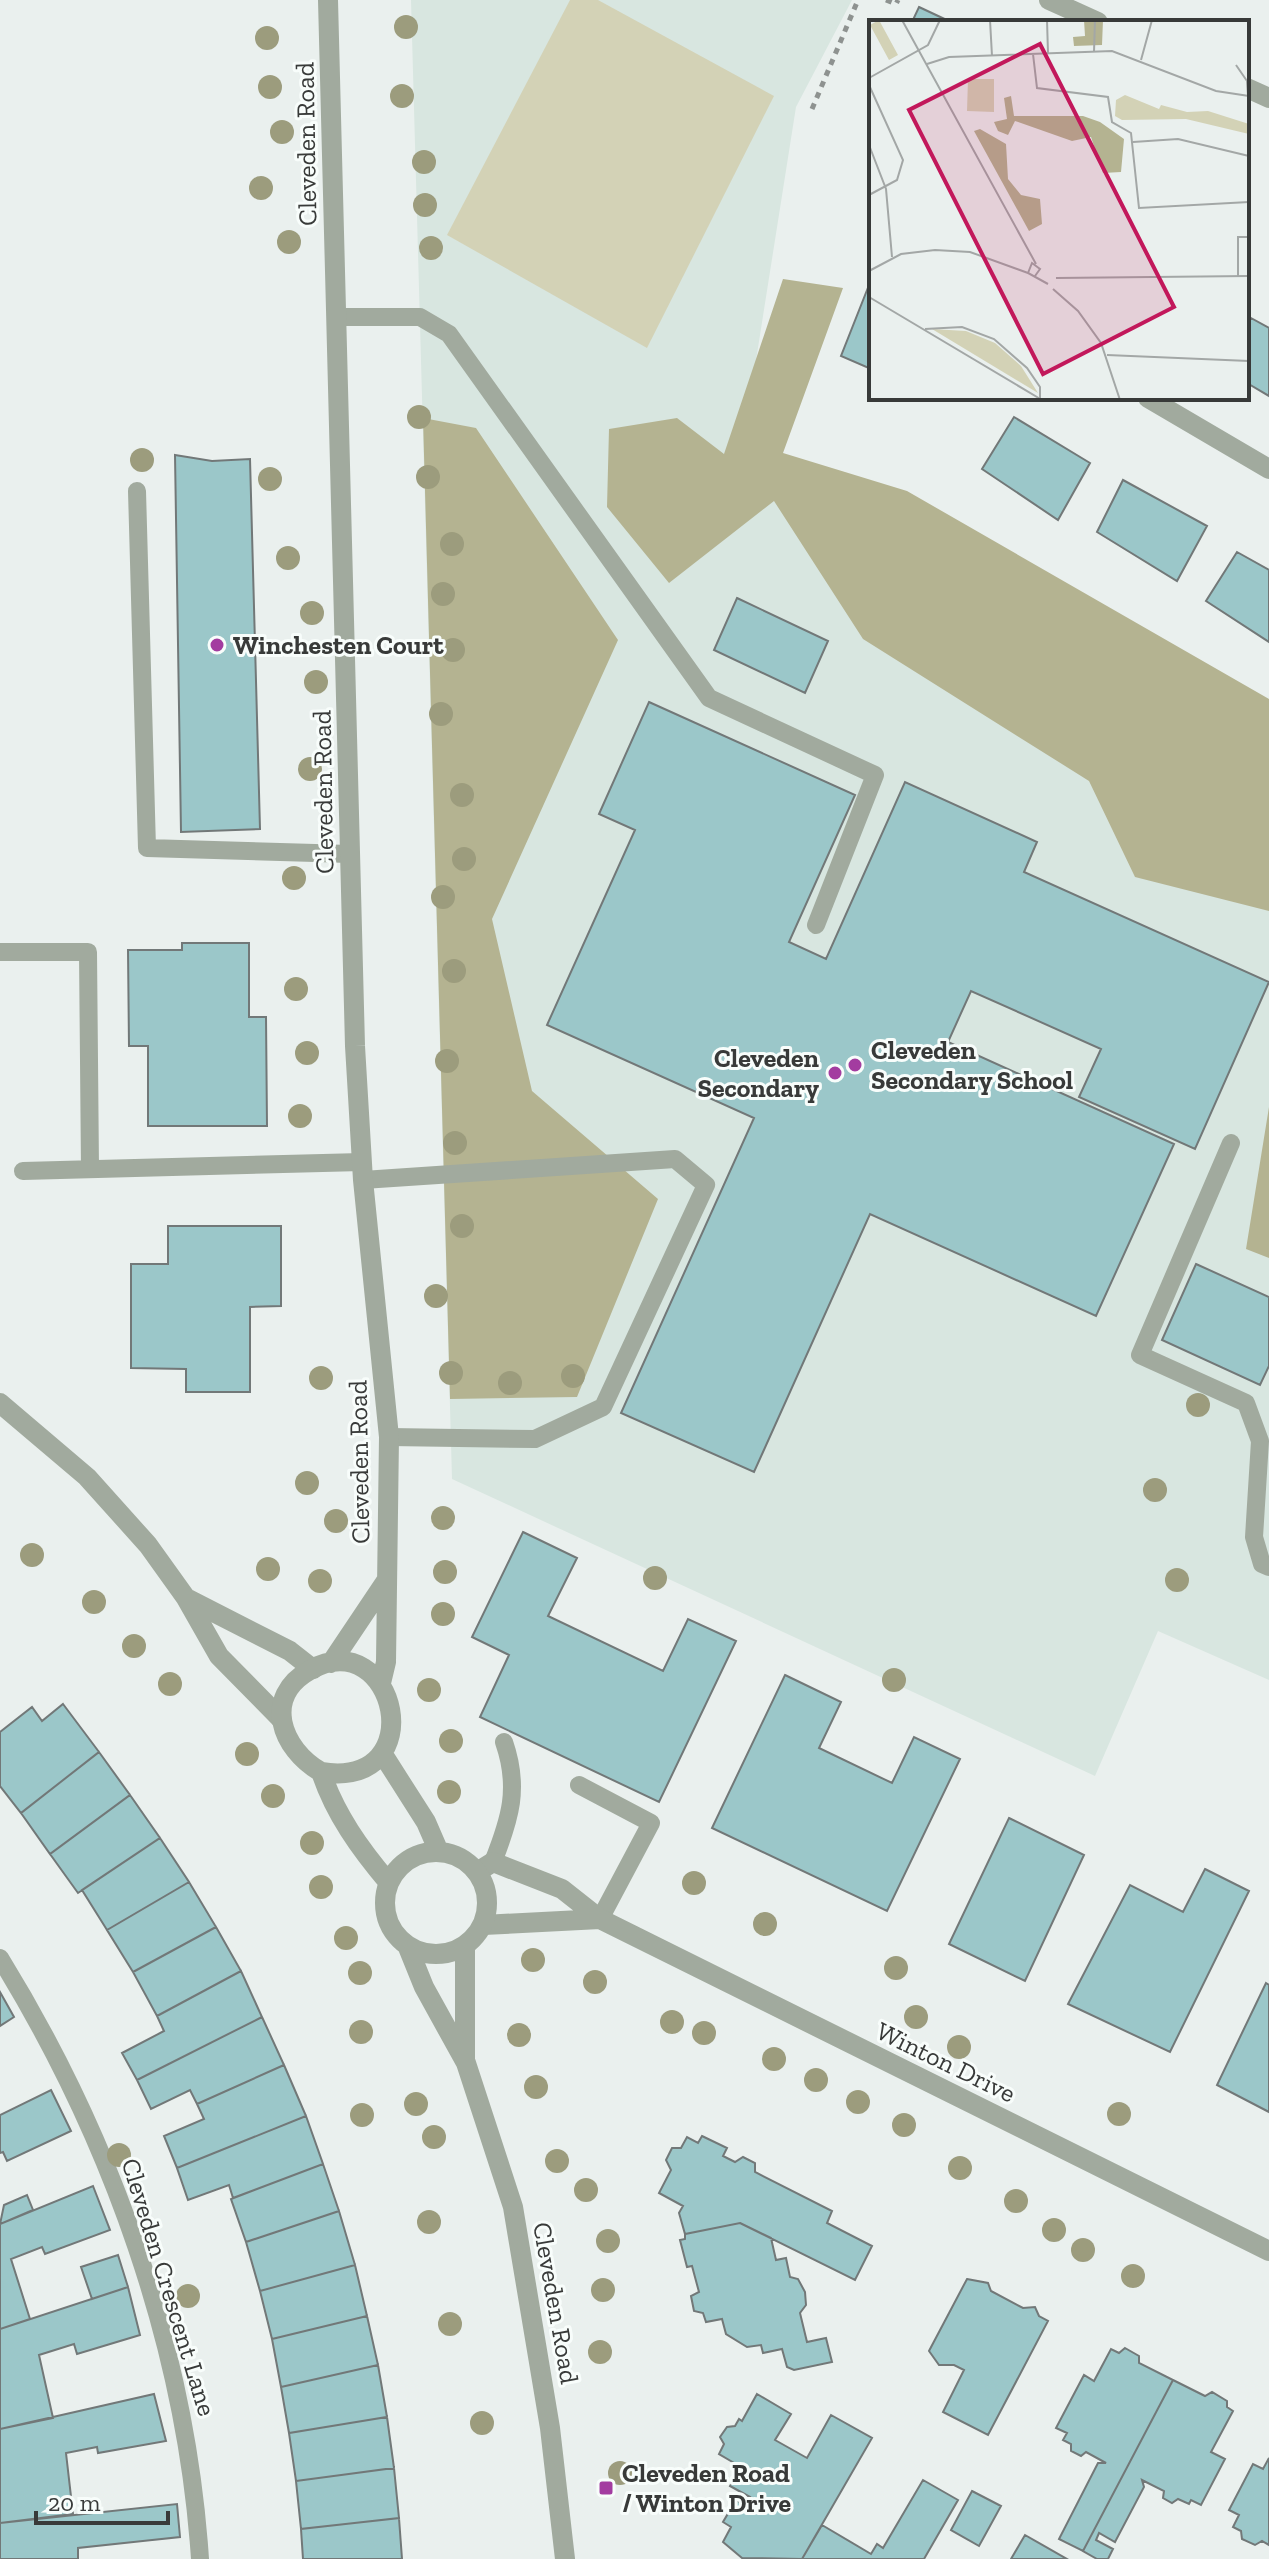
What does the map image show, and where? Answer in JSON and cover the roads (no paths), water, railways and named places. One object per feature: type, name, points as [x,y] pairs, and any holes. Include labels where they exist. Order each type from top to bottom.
[{"type":"street","name":"Cleveden Road","points":[[328,0],[350,854],[362,1171],[389,1437],[386,1662],[381,1683],[390,1699],[393,1718],[391,1736],[382,1753]]},
{"type":"street","points":[[1049,0],[1094,20]]},
{"type":"street","points":[[1249,89],[1269,98]]},
{"type":"street","points":[[1151,400],[1269,469]]},
{"type":"street","points":[[0,1403],[87,1477],[148,1545],[186,1598],[219,1656],[282,1720],[287,1743],[301,1761],[321,1772],[338,1774],[355,1772],[382,1753],[426,1822],[439,1852]]},
{"type":"street","name":"Cleveden Road","points":[[282,1720],[290,1690],[322,1666],[386,1581]]},
{"type":"street","points":[[186,1598],[322,1666],[349,1664],[367,1671],[381,1683]]},
{"type":"street","points":[[321,1772],[328,1794],[359,1848],[389,1883],[396,1872],[414,1857],[439,1852],[485,1867],[487,1898],[483,1925],[465,1946],[439,1954],[407,1945]]},
{"type":"street","name":"Winton Drive","points":[[485,1867],[562,1889],[600,1919],[1269,2251]]},
{"type":"street","name":"Cleveden Road","points":[[389,1883],[385,1899],[387,1917],[407,1945],[424,1987],[466,2063],[513,2207],[550,2428],[565,2559]]},
{"type":"street","name":"Winton Drive","points":[[483,1925],[600,1919]]},
{"type":"street","name":"Cleveden Road","points":[[465,1946],[466,2063]]},
{"type":"lane","points":[[337,317],[420,317],[449,334],[709,698],[875,775],[816,925]]},
{"type":"lane","points":[[137,491],[147,848],[350,854]]},
{"type":"lane","points":[[0,952],[88,952],[90,1169]]},
{"type":"lane","points":[[1231,1143],[1140,1355],[1246,1403],[1260,1441],[1254,1537],[1262,1564],[1269,1567]]},
{"type":"lane","points":[[23,1171],[362,1171],[675,1159],[706,1185],[603,1407],[535,1439],[389,1437]]},
{"type":"lane","points":[[485,1867],[509,1823],[514,1771],[504,1742]]},
{"type":"lane","points":[[579,1785],[651,1823],[600,1919]]},
{"type":"lane","name":"Cleveden Crescent Lane","points":[[0,1958],[70,2080],[135,2245],[188,2439],[200,2559]]},
{"type":"place","name":"Winchesten Court","points":[[217,645]]},
{"type":"place","name":"Cleveden Secondary School","points":[[855,1065]]},
{"type":"place","name":"Cleveden Secondary","points":[[835,1073]]},
{"type":"place","name":"Cleveden Road / Winton Drive","points":[[606,2488]]}]
